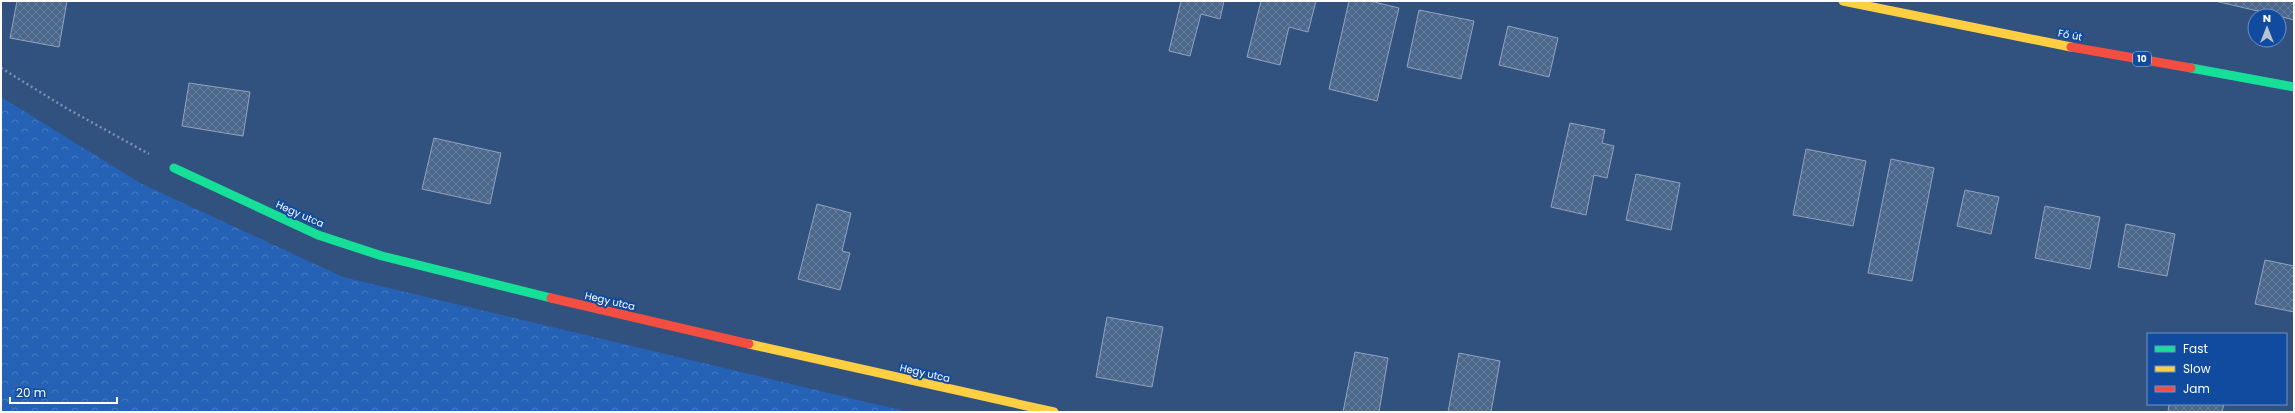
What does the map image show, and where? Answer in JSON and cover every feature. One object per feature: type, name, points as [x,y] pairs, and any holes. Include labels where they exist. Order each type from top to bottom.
[{"type":"street","name":"Fő út","points":[[1843,1],[1990,32],[2294,87]]},
{"type":"street","name":"Hegy utca","points":[[174,168],[318,235],[382,256],[613,313],[1054,412]]},
{"type":"path","points":[[1,68],[66,108],[174,168]]},
{"type":"green space","points":[[1,97],[142,184],[343,277],[908,412],[1,412]]},
{"type":"building","points":[[17,1],[67,1],[59,47],[10,38]]},
{"type":"building","points":[[1181,1],[1224,1],[1220,19],[1201,14],[1190,56],[1169,51]]},
{"type":"building","points":[[1261,1],[1316,1],[1308,32],[1289,27],[1280,65],[1247,57]]},
{"type":"building","points":[[1349,1],[1370,1],[1399,8],[1377,101],[1329,89]]},
{"type":"building","points":[[2215,1],[2294,1],[2294,20],[2287,18],[2287,8],[2247,8]]},
{"type":"building","points":[[1419,10],[1474,21],[1461,79],[1407,67]]},
{"type":"building","points":[[1508,26],[1558,38],[1549,77],[1499,65]]},
{"type":"building","points":[[189,83],[250,92],[243,136],[182,126]]},
{"type":"building","points":[[1570,123],[1605,130],[1602,143],[1614,146],[1607,178],[1594,175],[1586,215],[1551,207]]},
{"type":"building","points":[[434,138],[501,153],[490,204],[422,189]]},
{"type":"building","points":[[1806,149],[1866,161],[1853,226],[1793,215]]},
{"type":"building","points":[[1891,159],[1934,168],[1912,281],[1868,273]]},
{"type":"building","points":[[1636,174],[1680,183],[1671,230],[1626,220]]},
{"type":"building","points":[[1965,190],[1999,197],[1991,234],[1957,226]]},
{"type":"building","points":[[817,204],[851,213],[842,251],[850,253],[840,290],[798,279]]},
{"type":"building","points":[[2045,206],[2100,217],[2090,269],[2035,258]]},
{"type":"building","points":[[2126,224],[2175,234],[2167,276],[2118,267]]},
{"type":"building","points":[[2265,260],[2294,266],[2294,312],[2255,304]]},
{"type":"building","points":[[1107,317],[1163,327],[1152,387],[1096,377]]},
{"type":"building","points":[[1355,352],[1388,358],[1379,412],[1343,412]]},
{"type":"building","points":[[1459,353],[1500,361],[1491,412],[1448,412]]},
{"type":"building","points":[[2169,405],[2224,405],[2222,412],[2168,412]]},
{"type":"traffic: fast","points":[[2191,68],[2294,87]]},
{"type":"traffic: fast","points":[[174,168],[318,235],[382,256],[551,298]]},
{"type":"traffic: slow","points":[[1843,1],[2071,47]]},
{"type":"traffic: slow","points":[[749,344],[1054,412]]},
{"type":"traffic: jam","points":[[2071,47],[2191,68]]},
{"type":"traffic: jam","points":[[551,298],[749,344]]}]
